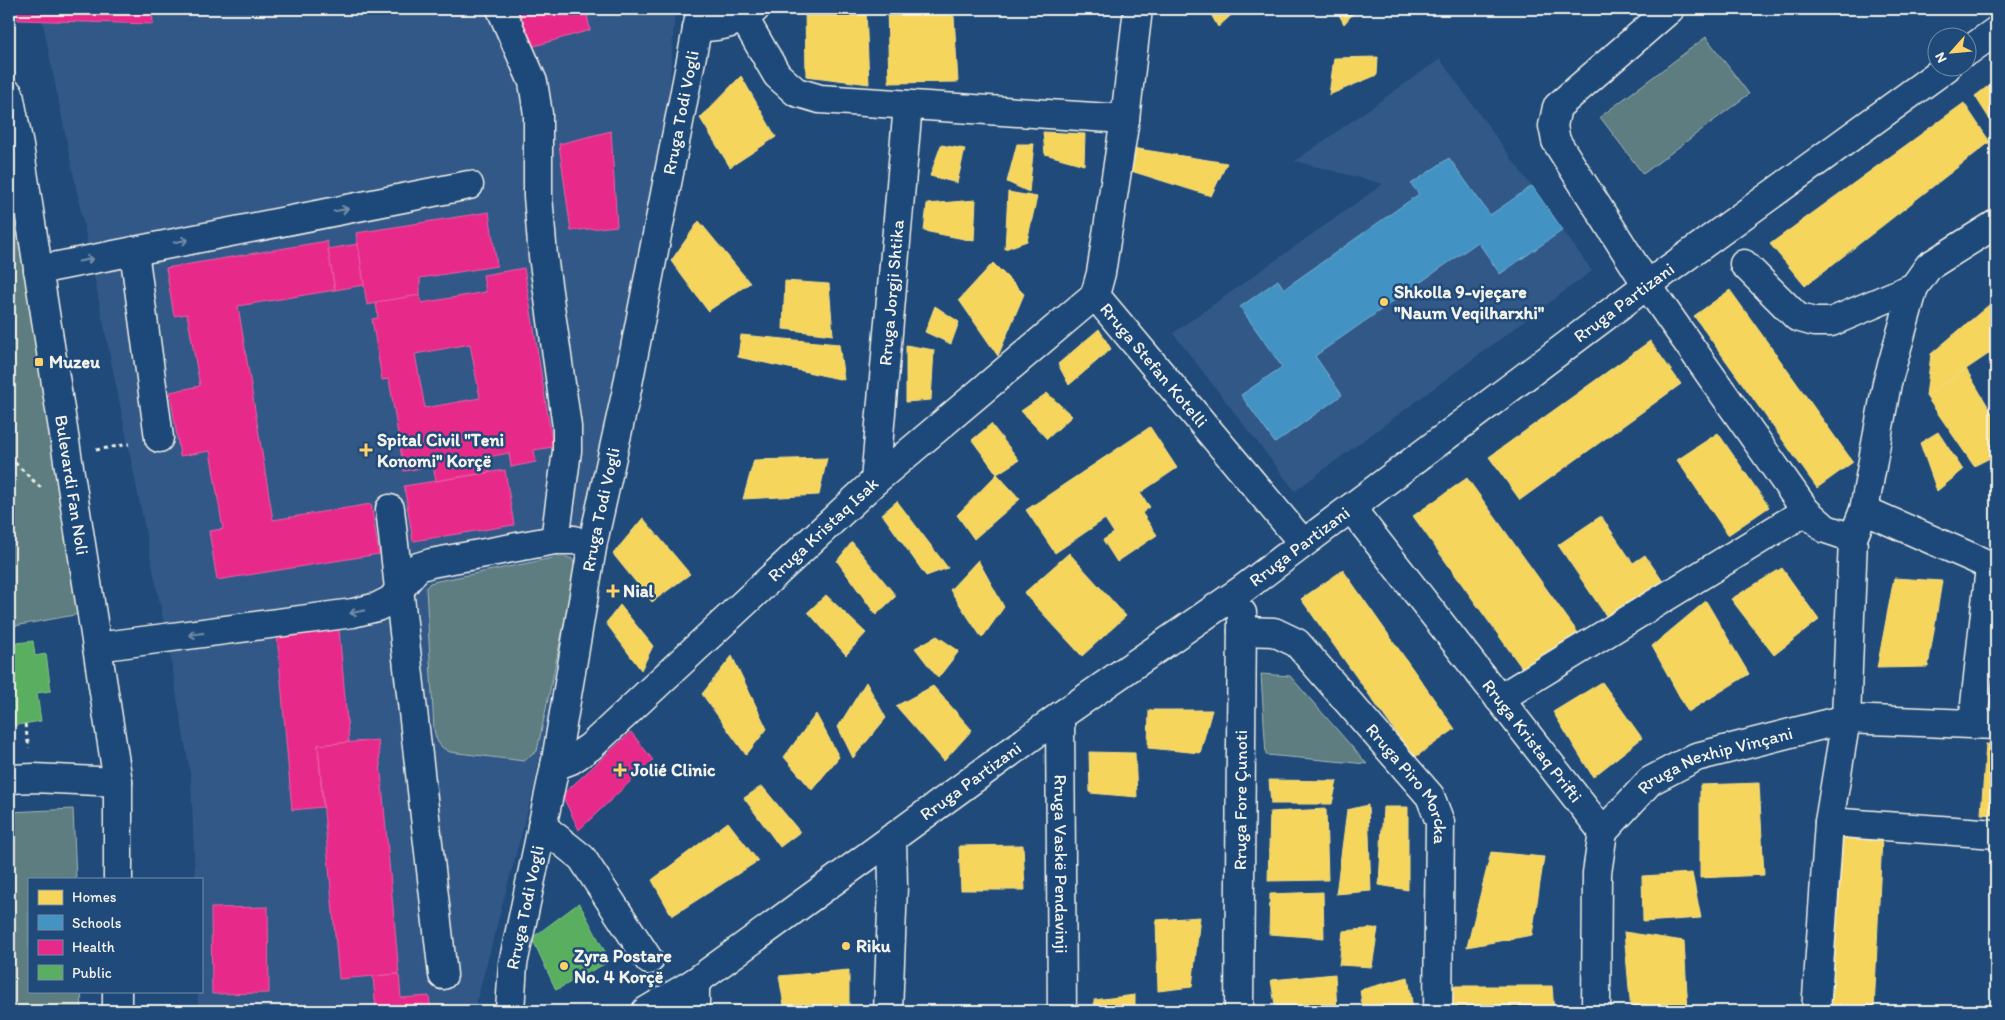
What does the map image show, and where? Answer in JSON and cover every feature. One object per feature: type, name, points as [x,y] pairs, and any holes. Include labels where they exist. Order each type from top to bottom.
[{"type":"street","points":[[501,9],[533,82],[538,114],[538,196],[543,256],[567,427],[567,451],[555,540]]},
{"type":"street","name":"Rruga Stefan Kotelli","points":[[1138,9],[1125,119],[1101,273],[1095,295],[1303,543]]},
{"type":"street","points":[[1670,9],[1557,106],[1553,126],[1556,141],[1647,285],[1806,511],[1826,529],[1853,538]]},
{"type":"street","points":[[699,18],[726,25],[750,13],[777,75],[796,92],[820,98],[1125,119]]},
{"type":"street","name":"Rruga Todi Vogli","points":[[510,1011],[513,964],[555,766],[593,542],[626,394],[699,18]]},
{"type":"street","points":[[1978,44],[1996,30]]},
{"type":"street","name":"Rruga Partizani","points":[[646,1011],[695,982],[1060,716],[1243,589],[1647,285],[1932,78]]},
{"type":"street","name":"Bulevardi Fan Noli","points":[[9,94],[118,782],[118,878]]},
{"type":"street","name":"Rruga Jorgji Shtika","points":[[875,481],[908,105]]},
{"type":"street","points":[[38,270],[468,185]]},
{"type":"street","points":[[1816,1011],[1829,822],[1846,718],[1853,538],[1864,510],[1887,383],[1914,287],[1929,266],[1996,224]]},
{"type":"street","points":[[134,251],[159,438]]},
{"type":"street","points":[[1744,264],[1797,317],[1814,322],[1831,322],[1914,287]]},
{"type":"street","name":"Rruga Kristaq Isak","points":[[555,766],[571,760],[590,747],[875,481],[1095,295]]},
{"type":"street","name":"Rruga Kristaq Prifti","points":[[1350,508],[1603,832]]},
{"type":"street","points":[[390,509],[443,975]]},
{"type":"street","points":[[1864,510],[1993,567],[1984,724]]},
{"type":"street","points":[[1499,699],[1806,511]]},
{"type":"street","points":[[97,647],[353,613],[377,607],[391,600],[418,567],[431,563],[555,540],[593,542]]},
{"type":"street","name":"Rruga Fore Çunoti","points":[[1239,1011],[1243,589]]},
{"type":"street","name":"Rruga Piro Morcka","points":[[1242,631],[1274,632],[1297,643],[1430,796],[1440,822],[1438,1011]]},
{"type":"street","name":"Rruga Vaskë Pendavinji","points":[[1060,716],[1062,1011]]},
{"type":"street","name":"Rruga Nexhip Vinçani","points":[[1603,832],[1650,781],[1696,757],[1846,718],[1984,724]]},
{"type":"street","points":[[9,779],[34,778],[118,782]]},
{"type":"street","points":[[1829,822],[1996,834]]},
{"type":"street","points":[[542,826],[582,858],[649,960]]},
{"type":"street","points":[[1596,1011],[1597,873],[1603,832]]},
{"type":"street","points":[[888,1011],[893,886],[892,838]]},
{"type":"street","points":[[695,982],[695,1011]]},
{"type":"street","points":[[117,992],[117,1011]]},
{"type":"path","points":[[67,456],[159,438]]},
{"type":"shaded area","name":"Spital Civil \"Teni Konomi\" Korçë","points":[[40,9],[675,9],[667,123],[640,262],[534,787],[474,1011],[198,1011],[198,992],[202,992],[202,878],[195,878],[191,779],[167,638]]},
{"type":"shaded area","name":"Shkolla 9-vjeçare \"Naum Veqilharxhi\"","points":[[1440,59],[1592,271],[1295,491],[1173,333],[1383,184],[1295,161]]},
{"type":"green space","points":[[1706,37],[1749,94],[1643,174],[1600,117]]},
{"type":"green space","points":[[9,148],[91,612],[9,627]]},
{"type":"green space","points":[[563,556],[572,559],[575,565],[574,577],[537,751],[524,761],[446,750],[439,743],[434,729],[426,588],[430,583],[438,581]]},
{"type":"green space","points":[[1261,674],[1290,676],[1367,764],[1266,755]]},
{"type":"green space","points":[[73,809],[76,878],[28,878],[28,992],[81,992],[82,1011],[9,1011],[9,812]]},
{"type":"building: Homes","points":[[805,9],[866,9],[869,84],[806,76]]},
{"type":"building: Homes","points":[[887,9],[919,9],[954,16],[958,82],[889,83]]},
{"type":"building: Homes","points":[[1208,9],[1238,9],[1218,27]]},
{"type":"building: Homes","points":[[1336,9],[1357,9],[1344,24]]},
{"type":"building: Homes","points":[[1378,57],[1377,75],[1329,95],[1334,58]]},
{"type":"building: Homes","points":[[741,76],[776,137],[730,167],[700,118]]},
{"type":"building: Homes","points":[[1996,80],[1996,129],[1975,96]]},
{"type":"building: Homes","points":[[1964,103],[1990,142],[1805,286],[1770,244]]},
{"type":"building: Homes","points":[[1043,132],[1085,134],[1084,165],[1045,154]]},
{"type":"building: Homes","points":[[1017,144],[1034,144],[1029,192],[1007,182]]},
{"type":"building: Homes","points":[[941,145],[965,149],[957,183],[930,176]]},
{"type":"building: Homes","points":[[1132,148],[1227,163],[1211,196],[1131,171]]},
{"type":"building: Homes","points":[[1008,192],[1037,197],[1027,241],[1005,249]]},
{"type":"building: Homes","points":[[976,200],[974,241],[924,231],[927,204]]},
{"type":"building: Homes","points":[[699,221],[750,283],[708,311],[671,261]]},
{"type":"building: Homes","points":[[993,263],[1024,294],[998,356],[959,300]]},
{"type":"building: Homes","points":[[785,281],[829,284],[833,335],[783,329]]},
{"type":"building: Homes","points":[[1730,290],[1853,462],[1817,488],[1694,316]]},
{"type":"building: Homes","points":[[1996,299],[1996,349],[1926,396],[1931,354]]},
{"type":"building: Homes","points":[[935,306],[959,322],[951,344],[925,332]]},
{"type":"building: Homes","points":[[1099,329],[1111,349],[1069,385],[1058,364]]},
{"type":"building: Homes","points":[[741,335],[839,344],[844,380],[738,357]]},
{"type":"building: Homes","points":[[1650,341],[1681,384],[1520,500],[1489,457]]},
{"type":"building: Homes","points":[[906,345],[934,350],[931,400],[906,402]]},
{"type":"building: Homes","points":[[1966,369],[1996,420],[1996,455],[1974,466],[1926,396]]},
{"type":"building: Homes","points":[[1047,393],[1072,416],[1047,439],[1021,411]]},
{"type":"building: Homes","points":[[991,424],[1019,460],[997,474],[972,440]]},
{"type":"building: Homes","points":[[1150,427],[1177,468],[1140,493],[1150,507],[1142,513],[1157,535],[1117,562],[1103,540],[1114,533],[1105,519],[1055,553],[1026,510]]},
{"type":"building: Homes","points":[[1938,432],[1963,470],[1937,491],[1920,443]]},
{"type":"building: Homes","points":[[1718,433],[1769,507],[1728,535],[1677,460]]},
{"type":"building: Homes","points":[[827,458],[819,495],[743,499],[754,460]]},
{"type":"building: Homes","points":[[997,474],[1020,499],[974,539],[957,515]]},
{"type":"building: Homes","points":[[1467,478],[1581,637],[1527,675],[1413,516]]},
{"type":"building: Homes","points":[[897,501],[948,568],[926,576],[882,514]]},
{"type":"building: Homes","points":[[1601,516],[1633,563],[1645,555],[1666,586],[1611,623],[1558,545]]},
{"type":"building: Homes","points":[[643,518],[690,574],[652,602],[613,554]]},
{"type":"building: Homes","points":[[852,542],[896,596],[876,615],[837,561]]},
{"type":"building: Homes","points":[[1069,553],[1126,616],[1082,656],[1024,593]]},
{"type":"building: Homes","points":[[978,560],[1004,607],[982,638],[950,590]]},
{"type":"building: Homes","points":[[1782,568],[1819,620],[1774,655],[1731,599]]},
{"type":"building: Homes","points":[[1343,570],[1455,729],[1414,758],[1301,599]]},
{"type":"building: Homes","points":[[1894,578],[1942,581],[1928,667],[1877,668]]},
{"type":"building: Homes","points":[[826,595],[866,633],[846,655],[808,612]]},
{"type":"building: Homes","points":[[1706,601],[1749,674],[1688,712],[1652,646]]},
{"type":"building: Homes","points":[[620,605],[653,646],[641,670],[606,623]]},
{"type":"building: Homes","points":[[937,636],[959,651],[938,678],[915,648]]},
{"type":"building: Homes","points":[[732,656],[767,729],[746,755],[702,694]]},
{"type":"building: Homes","points":[[866,682],[886,718],[853,758],[838,727]]},
{"type":"building: Homes","points":[[1602,682],[1642,738],[1593,777],[1553,712]]},
{"type":"building: Homes","points":[[933,686],[972,730],[944,761],[896,706]]},
{"type":"building: Homes","points":[[1149,710],[1212,710],[1200,753],[1148,748]]},
{"type":"building: Homes","points":[[816,714],[839,757],[812,790],[784,757]]},
{"type":"building: Homes","points":[[1986,744],[1996,744],[1996,815],[1981,814]]},
{"type":"building: Homes","points":[[1089,752],[1135,753],[1137,797],[1090,793]]},
{"type":"building: Homes","points":[[1269,780],[1337,781],[1332,804],[1271,804]]},
{"type":"building: Homes","points":[[1759,783],[1764,875],[1700,878],[1700,785]]},
{"type":"building: Homes","points":[[762,786],[800,832],[780,847],[744,798]]},
{"type":"building: Homes","points":[[1368,805],[1371,891],[1336,894],[1347,810]]},
{"type":"building: Homes","points":[[1383,807],[1408,807],[1408,890],[1379,885]]},
{"type":"building: Homes","points":[[1326,809],[1328,880],[1268,881],[1270,812]]},
{"type":"building: Homes","points":[[728,822],[758,861],[672,916],[652,880]]},
{"type":"building: Homes","points":[[1842,830],[1882,837],[1874,1011],[1830,1011]]},
{"type":"building: Homes","points":[[1023,845],[1025,890],[961,890],[959,846]]},
{"type":"building: Homes","points":[[1491,852],[1544,857],[1532,935],[1467,947]]},
{"type":"building: Homes","points":[[1692,873],[1701,918],[1643,922],[1642,876]]},
{"type":"building: Homes","points":[[1323,892],[1324,938],[1269,934],[1270,894]]},
{"type":"building: Homes","points":[[1200,917],[1192,987],[1158,991],[1156,920]]},
{"type":"building: Homes","points":[[1378,928],[1372,967],[1339,965],[1343,931]]},
{"type":"building: Homes","points":[[1624,932],[1684,941],[1688,1011],[1631,1011]]},
{"type":"building: Homes","points":[[849,970],[849,1011],[785,1011],[779,976]]},
{"type":"building: Homes","points":[[1335,974],[1337,1011],[1276,1011],[1271,980]]},
{"type":"building: Homes","points":[[1408,977],[1413,1009],[1363,1011],[1360,990]]},
{"type":"building: Homes","points":[[1454,986],[1552,986],[1554,1011],[1452,1011]]},
{"type":"building: Homes","points":[[1135,995],[1135,1011],[1095,1011],[1094,1000]]},
{"type":"building: Schools","points":[[1449,158],[1490,215],[1532,186],[1563,230],[1500,274],[1478,242],[1315,356],[1342,395],[1275,443],[1241,395],[1282,367],[1240,307],[1278,280],[1284,289],[1419,194],[1411,184]]},
{"type":"building: Health","points":[[17,9],[152,9],[153,24],[18,20]]},
{"type":"building: Health","points":[[518,9],[586,9],[590,30],[524,49]]},
{"type":"building: Health","points":[[611,131],[617,226],[571,231],[559,144]]},
{"type":"building: Health","points":[[489,212],[497,266],[420,278],[420,295],[367,305],[356,233]]},
{"type":"building: Health","points":[[327,241],[335,290],[238,306],[273,520],[371,504],[379,554],[217,580],[209,531],[223,529],[210,451],[180,456],[170,392],[200,386],[187,314],[174,316],[166,268]]},
{"type":"building: Health","points":[[358,244],[364,285],[335,290],[328,249]]},
{"type":"building: Health","points":[[524,268],[553,447],[534,450],[536,462],[511,467],[509,453],[488,457],[490,472],[436,481],[433,466],[404,471],[389,379],[382,380],[372,319],[378,318],[376,302],[420,295],[421,303],[486,292],[483,275]],"holes":[[[470,344],[480,398],[425,408],[415,354]]]},
{"type":"building: Health","points":[[505,470],[514,525],[413,541],[404,486]]},
{"type":"building: Health","points":[[339,630],[349,742],[318,745],[323,807],[292,810],[277,635]]},
{"type":"building: Health","points":[[631,732],[653,760],[579,830],[562,795]]},
{"type":"building: Health","points":[[378,740],[399,974],[339,979],[318,745]]},
{"type":"building: Health","points":[[268,907],[269,993],[212,994],[211,908]]},
{"type":"building: Health","points":[[399,974],[401,998],[429,996],[431,1011],[376,1011],[373,976]]},
{"type":"building: Public","points":[[33,641],[35,656],[46,654],[51,691],[37,693],[41,721],[11,726],[9,713],[9,644]]},
{"type":"building: Public","points":[[579,903],[610,961],[556,990],[532,938]]},
{"type":"building: Public","points":[[733,1005],[774,1011],[733,1011]]},
{"type":"place","name":"Shkolla 9-vjeçare \"Naum Veqilharxhi\"","points":[[1384,302]]},
{"type":"place","name":"Muzeu","points":[[39,362]]},
{"type":"place","name":"Spital Civil \"Teni Konomi\" Korçë","points":[[366,450]]},
{"type":"place","name":"Nial","points":[[613,591]]},
{"type":"place","name":"Jolié Clinic","points":[[620,770]]},
{"type":"place","name":"Riku","points":[[846,946]]},
{"type":"place","name":"Zyra Postare No. 4 Korçë","points":[[564,966]]}]
